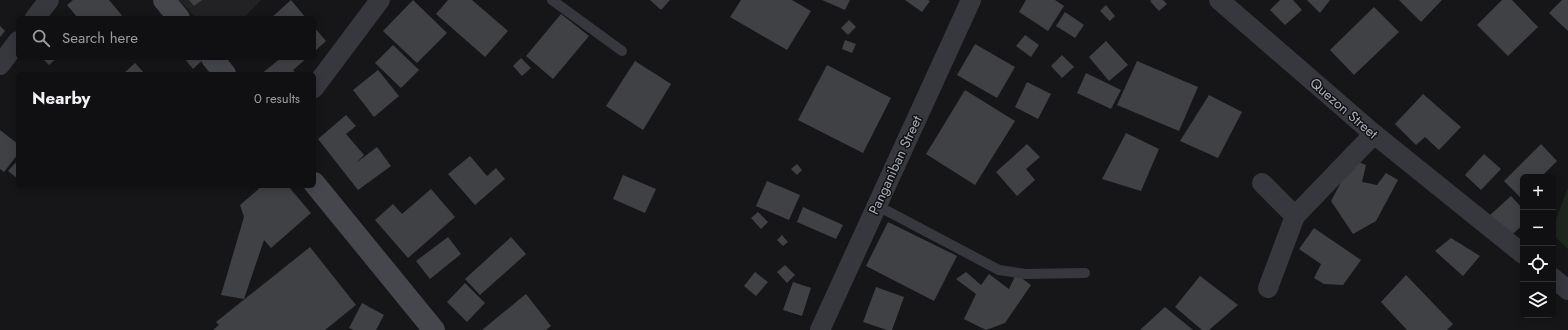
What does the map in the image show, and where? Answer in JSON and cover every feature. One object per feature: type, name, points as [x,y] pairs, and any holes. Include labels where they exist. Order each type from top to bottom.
[{"type":"main road","points":[[164,0],[177,16]]},
{"type":"main road","points":[[214,60],[223,72]]},
{"type":"main road","points":[[316,185],[434,330]]},
{"type":"street","points":[[37,16],[49,0]]},
{"type":"street","points":[[316,85],[380,0]]},
{"type":"street","name":"Panganiban Street","points":[[820,330],[971,0]]},
{"type":"street","name":"Quezon Street","points":[[1219,0],[1374,134],[1520,252]]},
{"type":"street","points":[[0,65],[16,44]]},
{"type":"street","points":[[1268,288],[1295,216],[1374,134]]},
{"type":"street","points":[[1262,183],[1295,216]]},
{"type":"street","points":[[1556,280],[1568,290]]},
{"type":"lane","points":[[552,0],[622,51]]},
{"type":"lane","points":[[876,205],[999,270],[1026,274],[1085,274]]},
{"type":"shaded area","points":[[179,0],[261,0],[246,16],[194,16]]},
{"type":"shaded area","points":[[1568,188],[1568,249],[1556,238],[1556,219]]},
{"type":"building","points":[[73,0],[109,0],[122,16],[76,16],[67,5]]},
{"type":"building","points":[[189,0],[202,0],[194,6]]},
{"type":"building","points":[[291,0],[304,16],[273,16]]},
{"type":"building","points":[[413,0],[447,33],[417,63],[383,31]]},
{"type":"building","points":[[448,0],[472,0],[508,31],[485,57],[436,14]]},
{"type":"building","points":[[650,0],[670,0],[661,10]]},
{"type":"building","points":[[741,0],[792,0],[811,11],[787,50],[730,17]]},
{"type":"building","points":[[822,0],[850,0],[845,10]]},
{"type":"building","points":[[905,0],[928,0],[930,1],[922,12]]},
{"type":"building","points":[[1026,0],[1055,0],[1064,6],[1048,31],[1019,12]]},
{"type":"building","points":[[1163,0],[1167,4],[1159,11],[1150,1]]},
{"type":"building","points":[[1280,0],[1293,0],[1302,10],[1285,25],[1270,10]]},
{"type":"building","points":[[1307,0],[1330,0],[1320,13]]},
{"type":"building","points":[[1399,0],[1442,0],[1421,22]]},
{"type":"building","points":[[1502,0],[1512,0],[1538,27],[1508,56],[1477,25]]},
{"type":"building","points":[[1562,0],[1568,0],[1568,31],[1549,13]]},
{"type":"building","points":[[1106,5],[1115,16],[1110,21],[1100,11]]},
{"type":"building","points":[[1374,7],[1399,32],[1354,75],[1330,50]]},
{"type":"building","points":[[1065,12],[1084,25],[1075,38],[1056,26]]},
{"type":"building","points":[[561,14],[589,36],[553,79],[526,56]]},
{"type":"building","points":[[849,20],[856,27],[848,35],[841,28]]},
{"type":"building","points":[[0,26],[5,31],[0,37]]},
{"type":"building","points":[[316,29],[326,41],[316,50]]},
{"type":"building","points":[[1025,35],[1039,45],[1031,57],[1016,46]]},
{"type":"building","points":[[845,40],[856,44],[852,53],[842,49]]},
{"type":"building","points":[[1106,41],[1128,65],[1109,81],[1089,57]]},
{"type":"building","points":[[975,44],[1015,67],[997,98],[957,75]]},
{"type":"building","points":[[393,45],[419,70],[401,88],[375,63]]},
{"type":"building","points":[[1062,55],[1074,67],[1062,78],[1051,66]]},
{"type":"building","points":[[521,58],[531,68],[522,76],[513,66]]},
{"type":"building","points":[[44,60],[55,60],[49,65]]},
{"type":"building","points":[[186,60],[203,60],[193,69]]},
{"type":"building","points":[[278,60],[305,60],[293,70],[294,72],[264,72]]},
{"type":"building","points":[[635,61],[671,84],[643,130],[606,106]]},
{"type":"building","points":[[1137,61],[1198,87],[1179,131],[1117,105]]},
{"type":"building","points":[[135,63],[143,72],[125,72]]},
{"type":"building","points":[[827,65],[891,98],[863,153],[798,120]]},
{"type":"building","points":[[378,70],[399,96],[374,117],[353,90]]},
{"type":"building","points":[[1086,73],[1121,90],[1111,109],[1077,93]]},
{"type":"building","points":[[1027,82],[1051,94],[1038,119],[1015,107]]},
{"type":"building","points":[[965,90],[1015,121],[975,185],[926,154]]},
{"type":"building","points":[[1423,94],[1461,127],[1439,150],[1425,137],[1416,145],[1395,124]]},
{"type":"building","points":[[1209,95],[1242,112],[1218,158],[1180,141]]},
{"type":"building","points":[[346,115],[356,126],[346,134],[364,155],[356,163],[377,147],[391,166],[358,190],[318,139]]},
{"type":"building","points":[[0,130],[16,142],[16,157],[4,172],[0,169]]},
{"type":"building","points":[[1126,133],[1159,149],[1141,191],[1102,179]]},
{"type":"building","points":[[1027,144],[1040,157],[1026,169],[1035,180],[1017,196],[996,172]]},
{"type":"building","points":[[1541,144],[1557,161],[1544,174],[1520,174],[1520,197],[1504,181]]},
{"type":"building","points":[[1484,154],[1501,169],[1481,190],[1465,175]]},
{"type":"building","points":[[470,156],[487,176],[496,168],[505,179],[475,205],[448,174]]},
{"type":"building","points":[[1353,160],[1366,165],[1362,182],[1377,185],[1386,173],[1398,180],[1376,221],[1353,234],[1331,201]]},
{"type":"building","points":[[16,162],[16,177],[8,171]]},
{"type":"building","points":[[797,164],[802,170],[797,175],[791,169]]},
{"type":"building","points":[[623,175],[656,189],[645,213],[613,199]]},
{"type":"building","points":[[767,181],[800,195],[789,220],[756,206]]},
{"type":"building","points":[[260,188],[290,188],[311,213],[271,248],[264,240],[244,299],[221,295],[244,217],[240,205]]},
{"type":"building","points":[[431,189],[455,217],[408,258],[375,220],[393,204],[402,214]]},
{"type":"building","points":[[1511,196],[1520,206],[1520,228],[1510,236],[1490,215]]},
{"type":"building","points":[[803,207],[843,225],[836,239],[797,222]]},
{"type":"building","points":[[758,212],[768,222],[761,229],[751,218]]},
{"type":"building","points":[[888,222],[957,256],[934,301],[866,266]]},
{"type":"building","points":[[1314,228],[1361,260],[1343,285],[1324,284],[1314,278],[1321,264],[1299,249]]},
{"type":"building","points":[[782,235],[788,242],[783,246],[777,240]]},
{"type":"building","points":[[448,237],[461,254],[430,279],[416,261]]},
{"type":"building","points":[[511,237],[526,254],[480,295],[465,279]]},
{"type":"building","points":[[1451,238],[1480,256],[1463,276],[1435,251]]},
{"type":"building","points":[[310,247],[356,305],[325,330],[213,330],[219,325],[216,322]]},
{"type":"building","points":[[785,265],[795,275],[787,283],[777,272]]},
{"type":"building","points":[[755,272],[768,282],[756,296],[744,286]]},
{"type":"building","points":[[966,272],[981,285],[989,274],[1009,289],[1016,274],[1031,285],[1005,323],[986,330],[964,319],[976,294],[956,279]]},
{"type":"building","points":[[1406,275],[1453,324],[1447,330],[1407,330],[1381,302]]},
{"type":"building","points":[[1200,276],[1238,305],[1209,330],[1202,330],[1175,307]]},
{"type":"building","points":[[793,282],[811,288],[802,316],[783,310]]},
{"type":"building","points":[[465,283],[485,303],[467,322],[447,302]]},
{"type":"building","points":[[876,287],[904,297],[892,330],[887,330],[863,322]]},
{"type":"building","points":[[526,294],[551,326],[546,330],[482,330]]},
{"type":"building","points":[[362,303],[384,315],[376,330],[354,330],[349,328]]},
{"type":"building","points":[[1165,307],[1193,330],[1140,330]]}]
